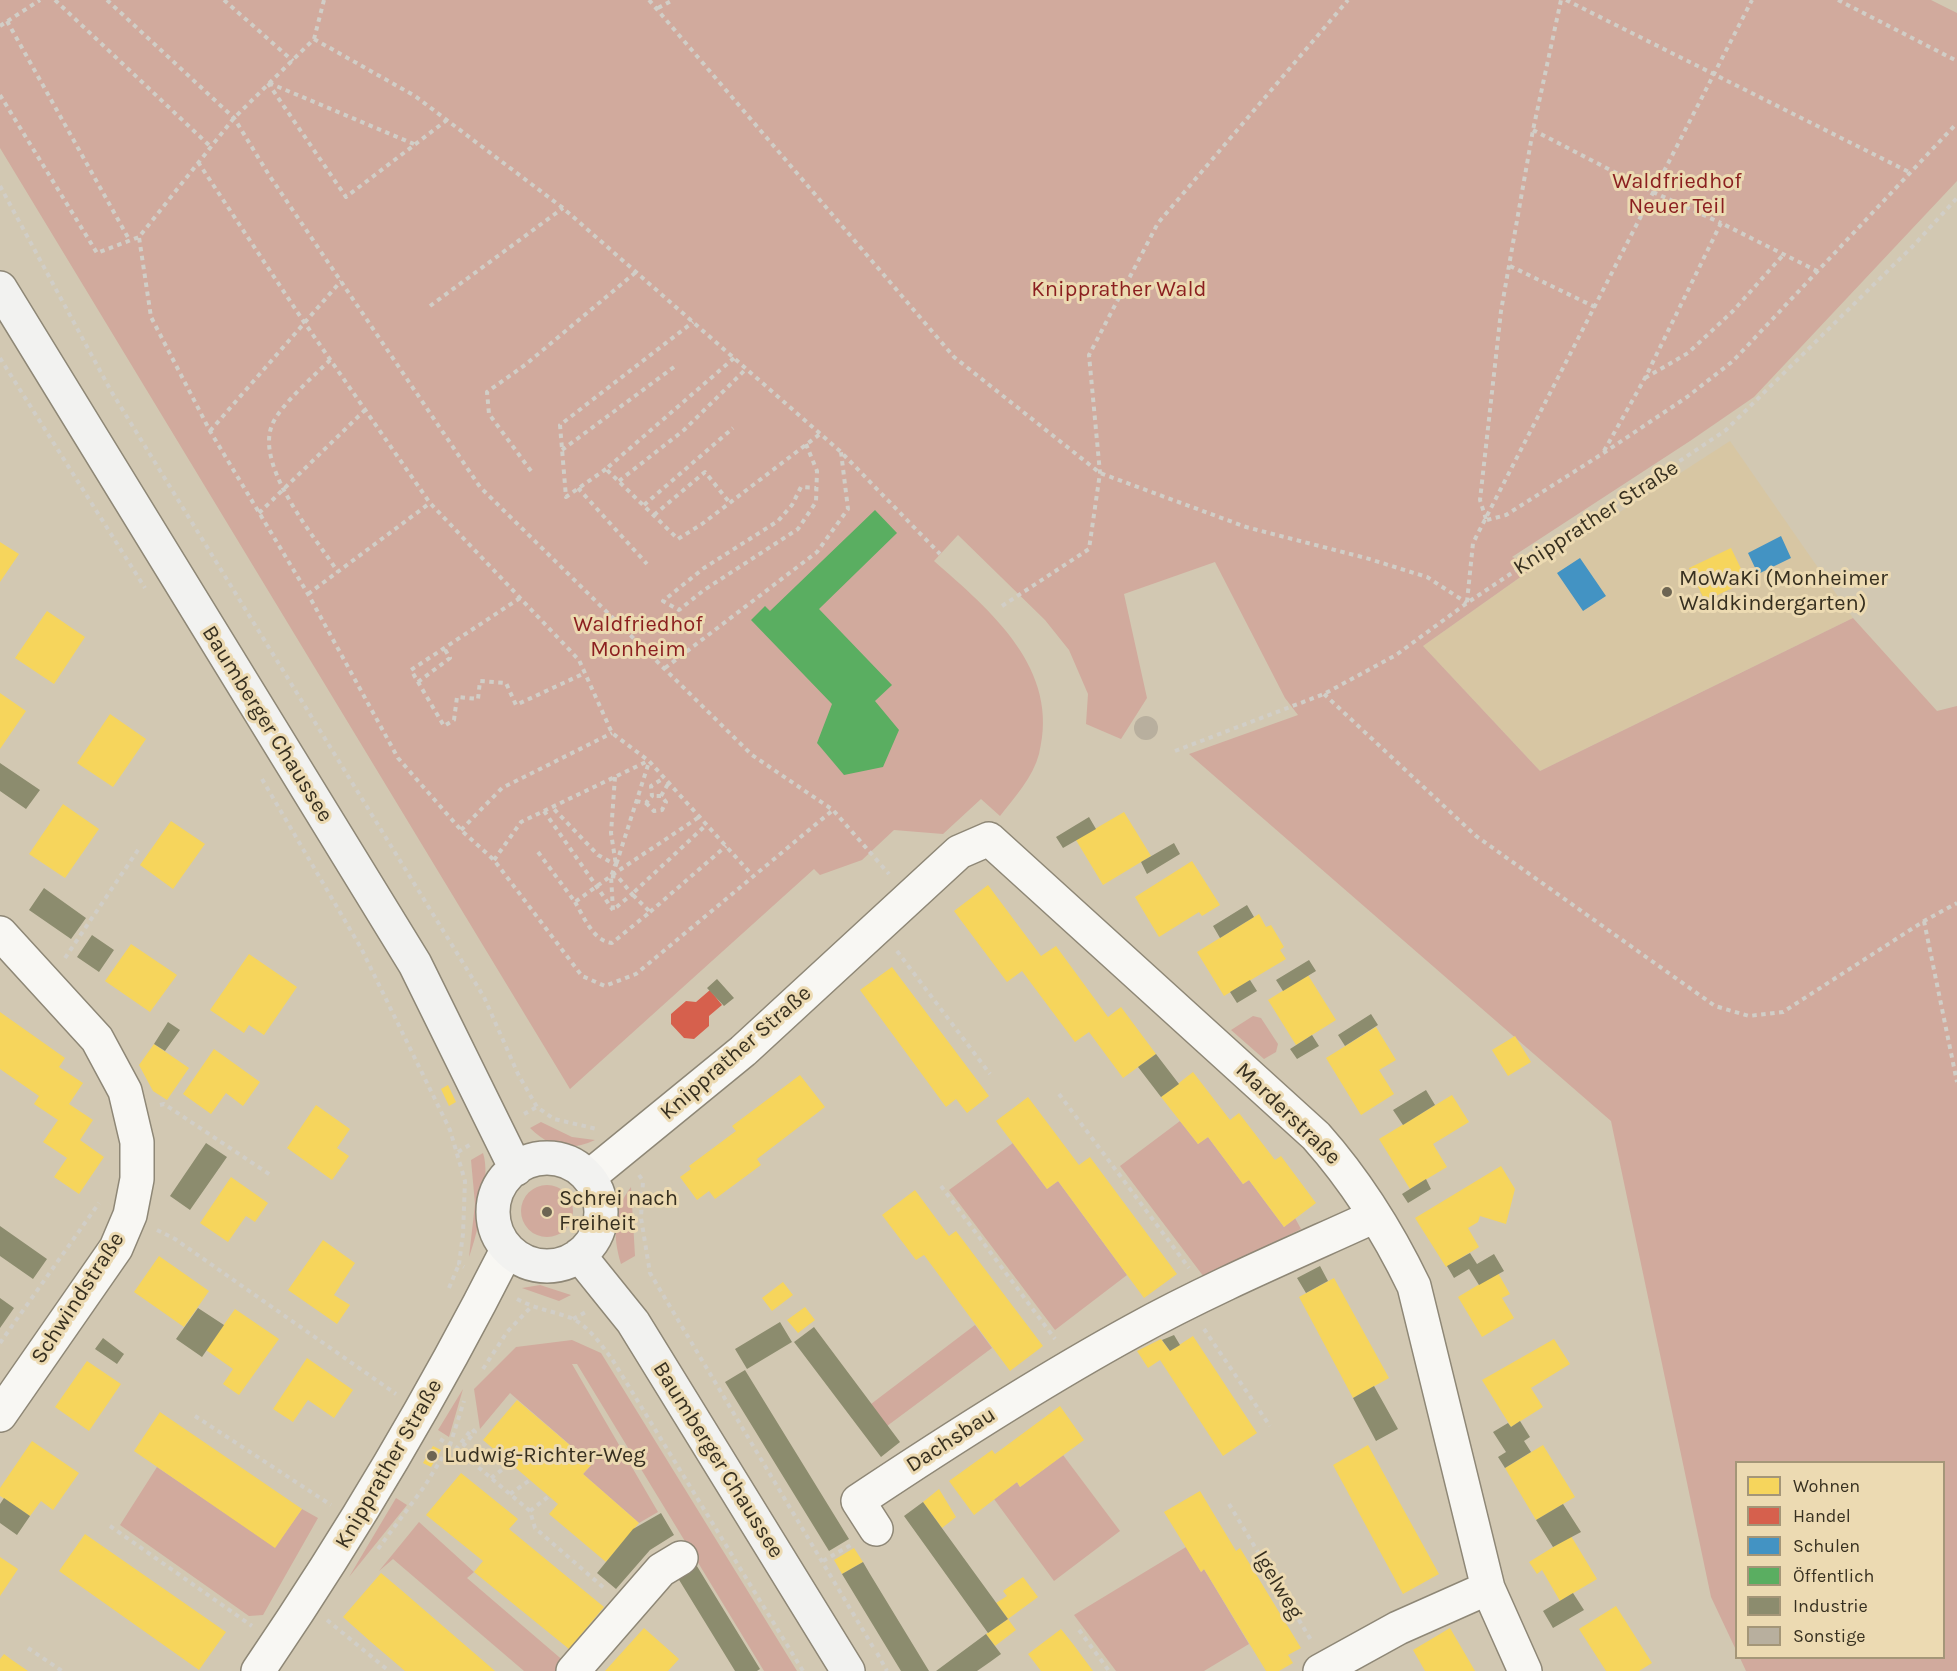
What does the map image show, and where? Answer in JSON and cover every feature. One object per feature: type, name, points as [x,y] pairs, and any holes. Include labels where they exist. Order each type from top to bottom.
[{"type":"street","name":"Baumberger Chaussee","points":[[0,288],[415,964],[516,1169]]},
{"type":"street","name":"Marderstraße","points":[[908,898],[959,852],[989,839],[1316,1136],[1356,1185],[1395,1247],[1414,1286],[1488,1588],[1525,1671]]},
{"type":"street","name":"Knipprather Straße","points":[[590,1176],[743,1052],[908,898]]},
{"type":"street","name":"Schwindstraße","points":[[0,933],[97,1039],[125,1091],[137,1142],[138,1179],[130,1215],[116,1248],[0,1415]]},
{"type":"street","points":[[546,1158],[562,1159],[577,1166],[590,1176],[599,1192],[602,1218],[592,1243],[579,1255],[562,1264],[542,1267],[523,1262],[507,1250],[497,1235],[492,1217],[494,1198],[502,1181],[530,1161],[546,1158]]},
{"type":"street","name":"Dachsbau","points":[[876,1529],[858,1501],[961,1433],[1074,1364],[1197,1298],[1375,1216]]},
{"type":"street","name":"Knipprather Straße","points":[[258,1671],[357,1521],[417,1418],[507,1250]]},
{"type":"street","name":"Baumberger Chaussee","points":[[579,1255],[633,1322],[848,1671]]},
{"type":"street","points":[[573,1671],[661,1570],[681,1558]]},
{"type":"street","points":[[1323,1669],[1398,1628],[1488,1588]]},
{"type":"path","points":[[0,26],[40,0]]},
{"type":"path","points":[[55,0],[211,147]]},
{"type":"path","points":[[107,0],[234,118],[340,281],[480,487],[752,755],[833,810],[908,898]]},
{"type":"path","points":[[224,0],[294,61]]},
{"type":"path","points":[[0,95],[97,253],[139,237],[234,118],[314,39],[324,0]]},
{"type":"path","points":[[649,0],[954,357],[1100,473],[1246,527],[1366,558],[1428,577],[1467,603],[1473,543],[1752,0]]},
{"type":"path","points":[[658,8],[673,0]]},
{"type":"path","points":[[1002,606],[1089,549],[1100,473],[1089,355],[1158,223],[1347,0]]},
{"type":"path","points":[[1486,520],[1480,500],[1501,311],[1533,129],[1561,0]]},
{"type":"path","points":[[1566,0],[1911,174]]},
{"type":"path","points":[[1838,0],[1957,61]]},
{"type":"path","points":[[7,21],[129,241]]},
{"type":"path","points":[[314,39],[415,96],[563,208],[841,452],[940,554]]},
{"type":"path","points":[[268,83],[345,197],[447,120]]},
{"type":"path","points":[[268,83],[415,144]]},
{"type":"path","points":[[1486,520],[1506,515],[1602,454],[1687,397],[1734,361],[1957,123]]},
{"type":"path","points":[[1533,129],[1653,192],[1819,272]]},
{"type":"path","points":[[198,162],[304,322],[430,503],[579,660],[612,733],[649,761],[752,875]]},
{"type":"path","points":[[0,186],[111,391],[484,997],[518,1074],[537,1107],[554,1119],[578,1127],[604,1130],[643,1181],[641,1218],[650,1273],[887,1671]]},
{"type":"path","name":"Knipprather Straße","points":[[1175,751],[1324,694],[1396,655],[1467,603],[1726,430],[1897,261],[1957,198]]},
{"type":"path","points":[[430,306],[563,208]]},
{"type":"path","points":[[1602,454],[1645,378],[1721,223]]},
{"type":"path","points":[[139,237],[151,317],[210,430],[308,594],[398,758],[461,830],[494,860],[582,976],[605,986],[636,974],[752,875],[833,810]]},
{"type":"path","points":[[1645,378],[1688,353],[1733,311],[1785,254]]},
{"type":"path","points":[[1510,266],[1595,307]]},
{"type":"path","points":[[531,471],[489,414],[487,392],[525,365],[636,272]]},
{"type":"path","points":[[210,430],[340,281]]},
{"type":"path","points":[[693,322],[560,425],[566,497],[606,469],[734,358]]},
{"type":"path","points":[[0,358],[149,596]]},
{"type":"path","points":[[330,360],[300,389],[272,425],[270,460],[283,490],[338,572]]},
{"type":"path","points":[[562,451],[674,367]]},
{"type":"path","points":[[619,481],[684,430],[746,369]]},
{"type":"path","points":[[259,513],[365,410]]},
{"type":"path","points":[[644,505],[734,428]]},
{"type":"path","points":[[606,469],[678,539],[730,503],[820,434]]},
{"type":"path","points":[[806,444],[817,471],[816,502],[798,529],[704,590],[679,610],[663,601],[704,568],[778,521],[792,505],[801,487],[816,488]]},
{"type":"path","points":[[665,668],[817,552],[848,509],[841,452]]},
{"type":"path","points":[[654,515],[705,472],[730,503]]},
{"type":"path","points":[[578,488],[647,564]]},
{"type":"path","points":[[308,594],[430,503]]},
{"type":"path","points":[[520,598],[411,670],[444,726],[454,720],[457,697],[478,699],[480,681],[506,683],[516,705],[585,673]]},
{"type":"path","points":[[418,681],[450,658],[444,648]]},
{"type":"path","points":[[1324,694],[1476,836],[1715,1006],[1749,1016],[1783,1012],[1924,921],[1957,903]]},
{"type":"path","points":[[461,830],[502,788],[612,733]]},
{"type":"path","points":[[494,860],[521,822],[649,761]]},
{"type":"path","points":[[613,910],[611,876],[649,761]]},
{"type":"path","points":[[260,776],[361,948],[450,1130],[465,1181],[464,1234],[459,1264],[531,1307],[573,1319],[592,1333],[612,1359],[804,1671]]},
{"type":"path","points":[[615,777],[610,834],[616,865]]},
{"type":"path","points":[[646,803],[652,796],[651,786],[664,778]]},
{"type":"path","points":[[660,796],[669,784]]},
{"type":"path","points":[[636,801],[646,803],[654,811],[662,810],[666,802],[660,796],[652,796]]},
{"type":"path","points":[[552,807],[598,855],[616,865]]},
{"type":"path","points":[[544,811],[613,910]]},
{"type":"path","points":[[575,902],[699,817]]},
{"type":"path","points":[[613,910],[706,825]]},
{"type":"path","points":[[538,852],[575,902],[594,933],[604,942],[612,943],[726,846]]},
{"type":"path","points":[[47,985],[140,847]]},
{"type":"path","points":[[611,876],[618,877],[650,912]]},
{"type":"path","points":[[1924,921],[1957,1082]]},
{"type":"path","points":[[879,926],[990,1074]]},
{"type":"path","points":[[1059,1094],[1197,1298],[1270,1426]]},
{"type":"path","points":[[129,1109],[164,1104],[272,1176]]},
{"type":"path","points":[[940,1186],[1074,1364]]},
{"type":"path","points":[[0,1343],[102,1199]]},
{"type":"path","points":[[130,1215],[175,1239],[456,1449],[472,1429],[475,1432],[459,1451],[530,1511],[535,1528],[628,1609]]},
{"type":"path","points":[[195,1416],[357,1521]]},
{"type":"path","points":[[474,1464],[493,1448]]},
{"type":"path","points":[[491,1478],[511,1463]]},
{"type":"path","points":[[510,1494],[530,1480]]},
{"type":"path","points":[[530,1511],[549,1496]]},
{"type":"path","name":"Igelweg","points":[[1230,1504],[1323,1669]]},
{"type":"path","points":[[110,1526],[277,1644]]},
{"type":"path","points":[[332,1624],[389,1671]]},
{"type":"path","points":[[1079,1630],[1109,1671]]},
{"type":"path","points":[[28,1648],[62,1671]]},
{"type":"shaded area","name":"MoWaKi (Monheimer Waldkindergarten)","points":[[1730,441],[1853,618],[1540,771],[1423,646],[1536,566]]},
{"type":"green space","points":[[0,0],[1931,0],[1957,13],[1957,181],[1754,397],[1512,557],[1536,566],[1423,646],[1540,771],[1853,618],[1937,711],[1957,706],[1957,1671],[1746,1671],[1740,1659],[1945,1659],[1945,1461],[1735,1461],[1735,1648],[1711,1597],[1611,1121],[1189,754],[1298,715],[1285,698],[1215,562],[1124,594],[1147,698],[1121,739],[1086,724],[1088,694],[1069,650],[1045,620],[958,535],[934,561],[978,600],[1016,644],[1030,669],[1040,695],[1043,723],[1039,754],[1023,786],[1000,816],[981,799],[943,834],[894,830],[862,860],[820,875],[814,869],[570,1089],[0,148]]},
{"type":"green space","points":[[1253,1016],[1261,1018],[1278,1044],[1276,1052],[1264,1059],[1231,1030]]},
{"type":"green space","points":[[1180,1121],[1198,1144],[1208,1137],[1243,1184],[1249,1180],[1284,1227],[1295,1218],[1301,1229],[1204,1277],[1120,1166]]},
{"type":"green space","points":[[541,1122],[572,1137],[595,1140],[569,1147],[553,1144],[530,1128]]},
{"type":"green space","points":[[1013,1143],[1047,1189],[1058,1181],[1127,1275],[1055,1330],[949,1190]]},
{"type":"green space","points":[[483,1153],[484,1190],[476,1234],[469,1257],[475,1204],[471,1160]]},
{"type":"green space","points":[[542,1185],[552,1185],[566,1192],[573,1211],[566,1230],[552,1237],[542,1237],[532,1233],[525,1226],[521,1216],[521,1206],[525,1196],[532,1189]]},
{"type":"green space","points":[[631,1187],[635,1256],[621,1264],[616,1234],[617,1215]]},
{"type":"green space","points":[[540,1285],[571,1295],[559,1301],[522,1288]]},
{"type":"green space","points":[[975,1325],[992,1348],[887,1426],[871,1404]]},
{"type":"green space","points":[[572,1340],[601,1353],[797,1671],[764,1671],[577,1364],[572,1364],[658,1512],[639,1523],[583,1474],[592,1464],[510,1393],[480,1429],[474,1389],[516,1347]]},
{"type":"green space","points":[[463,1389],[449,1437],[438,1430]]},
{"type":"green space","points":[[1063,1455],[1120,1531],[1054,1581],[994,1499],[1017,1482],[1020,1487]]},
{"type":"green space","points":[[157,1467],[275,1547],[302,1509],[318,1518],[263,1615],[249,1616],[120,1525]]},
{"type":"green space","points":[[396,1498],[407,1505],[349,1577]]},
{"type":"green space","points":[[419,1522],[474,1572],[467,1578],[566,1663],[559,1671],[524,1671],[393,1559],[379,1571]]},
{"type":"green space","points":[[1186,1547],[1201,1572],[1204,1569],[1249,1644],[1204,1671],[1116,1671],[1074,1615]]},
{"type":"building: Wohnen","points":[[0,542],[19,554],[0,582]]},
{"type":"building: Wohnen","points":[[1731,548],[1747,581],[1705,601],[1689,568]]},
{"type":"building: Wohnen","points":[[47,611],[85,637],[54,684],[15,658]]},
{"type":"building: Wohnen","points":[[0,693],[26,711],[0,749]]},
{"type":"building: Wohnen","points":[[110,714],[146,739],[113,787],[77,763]]},
{"type":"building: Wohnen","points":[[63,804],[99,829],[65,878],[29,854]]},
{"type":"building: Wohnen","points":[[1124,812],[1151,856],[1103,885],[1076,840]]},
{"type":"building: Wohnen","points":[[171,821],[205,844],[173,889],[140,865]]},
{"type":"building: Wohnen","points":[[1192,861],[1220,905],[1202,916],[1199,912],[1159,937],[1135,897]]},
{"type":"building: Wohnen","points":[[988,885],[1041,956],[1056,946],[1108,1017],[1121,1007],[1156,1054],[1123,1078],[1089,1032],[1075,1042],[1022,971],[1007,982],[954,911]]},
{"type":"building: Wohnen","points":[[1259,914],[1266,927],[1271,925],[1284,947],[1280,950],[1286,959],[1224,996],[1197,952]]},
{"type":"building: Wohnen","points":[[131,944],[177,975],[150,1012],[105,981]]},
{"type":"building: Wohnen","points":[[249,954],[297,987],[264,1035],[249,1025],[244,1033],[210,1010]]},
{"type":"building: Wohnen","points":[[892,967],[989,1096],[967,1113],[956,1099],[946,1107],[860,990]]},
{"type":"building: Wohnen","points":[[1308,975],[1336,1020],[1296,1045],[1268,1000]]},
{"type":"building: Wohnen","points":[[0,1012],[65,1058],[59,1067],[83,1083],[69,1104],[93,1120],[80,1140],[104,1157],[79,1194],[54,1177],[67,1158],[43,1142],[58,1120],[34,1104],[39,1096],[0,1069]]},
{"type":"building: Wohnen","points":[[1376,1027],[1396,1060],[1379,1070],[1394,1094],[1361,1115],[1326,1058]]},
{"type":"building: Wohnen","points":[[1515,1036],[1531,1062],[1508,1076],[1492,1050]]},
{"type":"building: Wohnen","points":[[154,1044],[189,1068],[167,1100],[153,1091],[139,1065]]},
{"type":"building: Wohnen","points":[[214,1049],[260,1082],[243,1106],[226,1093],[211,1114],[183,1094]]},
{"type":"building: Wohnen","points":[[1193,1072],[1230,1120],[1239,1113],[1275,1160],[1281,1156],[1316,1203],[1284,1227],[1249,1180],[1243,1184],[1208,1137],[1198,1144],[1161,1097]]},
{"type":"building: Wohnen","points":[[800,1075],[825,1107],[757,1159],[761,1165],[715,1199],[709,1191],[697,1200],[680,1177],[691,1169],[689,1166],[736,1131],[732,1126]]},
{"type":"building: Wohnen","points":[[448,1085],[456,1102],[449,1106],[441,1089]]},
{"type":"building: Wohnen","points":[[1452,1095],[1469,1122],[1433,1144],[1447,1167],[1410,1189],[1379,1139]]},
{"type":"building: Wohnen","points":[[1028,1097],[1079,1165],[1090,1157],[1177,1274],[1144,1298],[1058,1181],[1047,1189],[996,1121]]},
{"type":"building: Wohnen","points":[[316,1105],[350,1129],[337,1148],[349,1156],[332,1180],[287,1148]]},
{"type":"building: Wohnen","points":[[1501,1166],[1515,1189],[1506,1224],[1480,1216],[1478,1222],[1468,1228],[1479,1247],[1446,1267],[1415,1218]]},
{"type":"building: Wohnen","points":[[231,1177],[268,1203],[255,1222],[246,1216],[228,1242],[200,1223]]},
{"type":"building: Wohnen","points":[[915,1190],[949,1236],[956,1231],[1043,1346],[1010,1371],[924,1255],[916,1260],[882,1215]]},
{"type":"building: Wohnen","points":[[323,1240],[355,1263],[334,1295],[350,1305],[337,1324],[288,1290]]},
{"type":"building: Wohnen","points":[[159,1256],[209,1291],[184,1327],[134,1292]]},
{"type":"building: Wohnen","points":[[1498,1273],[1510,1294],[1502,1298],[1514,1318],[1482,1337],[1458,1297]]},
{"type":"building: Wohnen","points":[[1334,1278],[1389,1378],[1353,1398],[1299,1297]]},
{"type":"building: Wohnen","points":[[783,1282],[793,1295],[772,1311],[762,1298]]},
{"type":"building: Wohnen","points":[[805,1307],[815,1320],[798,1333],[787,1320]]},
{"type":"building: Wohnen","points":[[235,1309],[279,1339],[239,1395],[223,1384],[233,1369],[206,1350]]},
{"type":"building: Wohnen","points":[[1193,1336],[1257,1433],[1223,1456],[1160,1360],[1148,1368],[1137,1351],[1161,1339],[1170,1351]]},
{"type":"building: Wohnen","points":[[1554,1339],[1570,1364],[1531,1388],[1543,1407],[1511,1427],[1482,1380]]},
{"type":"building: Wohnen","points":[[307,1358],[353,1390],[334,1418],[308,1400],[293,1422],[273,1409]]},
{"type":"building: Wohnen","points":[[87,1361],[121,1384],[89,1431],[55,1407]]},
{"type":"building: Wohnen","points":[[517,1400],[592,1464],[583,1474],[639,1523],[606,1562],[549,1514],[558,1504],[483,1440]]},
{"type":"building: Wohnen","points":[[1060,1406],[1084,1440],[1020,1487],[1017,1482],[974,1515],[949,1481],[992,1450],[995,1454]]},
{"type":"building: Wohnen","points":[[160,1412],[302,1509],[275,1548],[134,1451]]},
{"type":"building: Wohnen","points":[[32,1441],[79,1473],[53,1510],[41,1501],[30,1516],[0,1496],[0,1488]]},
{"type":"building: Wohnen","points":[[1368,1445],[1439,1574],[1403,1594],[1333,1465]]},
{"type":"building: Wohnen","points":[[1543,1445],[1575,1497],[1536,1520],[1505,1468]]},
{"type":"building: Wohnen","name":"Ludwig-Richter-Weg","points":[[433,1446],[441,1450],[431,1467],[423,1463]]},
{"type":"building: Wohnen","points":[[461,1473],[518,1519],[509,1529],[604,1607],[569,1649],[474,1572],[483,1561],[426,1515]]},
{"type":"building: Wohnen","points":[[939,1489],[956,1517],[942,1528],[923,1502]]},
{"type":"building: Wohnen","points":[[1200,1491],[1236,1551],[1240,1548],[1301,1648],[1288,1655],[1293,1663],[1279,1671],[1266,1671],[1204,1569],[1201,1572],[1164,1512]]},
{"type":"building: Wohnen","points":[[85,1534],[226,1632],[199,1670],[59,1571]]},
{"type":"building: Wohnen","points":[[1571,1536],[1597,1579],[1560,1601],[1542,1570],[1537,1574],[1529,1562]]},
{"type":"building: Wohnen","points":[[854,1548],[863,1562],[842,1574],[834,1560]]},
{"type":"building: Wohnen","points":[[0,1557],[18,1569],[0,1596]]},
{"type":"building: Wohnen","points":[[381,1573],[495,1671],[405,1671],[371,1642],[343,1617]]},
{"type":"building: Wohnen","points":[[1023,1577],[1038,1597],[1008,1619],[996,1603],[1007,1596],[1003,1591]]},
{"type":"building: Wohnen","points":[[1616,1606],[1652,1663],[1639,1671],[1606,1671],[1579,1629]]},
{"type":"building: Wohnen","points":[[1008,1619],[1016,1630],[995,1646],[986,1634]]},
{"type":"building: Wohnen","points":[[644,1628],[679,1659],[668,1671],[605,1671]]},
{"type":"building: Wohnen","points":[[1450,1628],[1475,1671],[1425,1671],[1413,1650]]},
{"type":"building: Wohnen","points":[[1061,1629],[1093,1671],[1041,1671],[1028,1654]]},
{"type":"building: Wohnen","points":[[4,1654],[28,1671],[0,1671],[0,1659]]},
{"type":"building: Handel","points":[[710,990],[722,1005],[709,1016],[709,1026],[694,1039],[684,1038],[671,1024],[671,1014],[686,1001],[696,1002]]},
{"type":"building: Schulen","points":[[1781,536],[1791,558],[1758,574],[1748,553]]},
{"type":"building: Schulen","points":[[1580,558],[1606,596],[1583,611],[1557,573]]},
{"type":"building: Öffentlich","points":[[875,510],[897,533],[819,609],[892,685],[875,701],[899,730],[883,767],[844,775],[817,743],[832,704],[751,620],[765,606],[770,611]]},
{"type":"building: Industrie","points":[[0,763],[40,790],[26,809],[0,791]]},
{"type":"building: Industrie","points":[[1089,817],[1096,829],[1063,848],[1056,837]]},
{"type":"building: Industrie","points":[[1174,843],[1180,854],[1147,874],[1141,862]]},
{"type":"building: Industrie","points":[[44,888],[86,918],[71,939],[29,910]]},
{"type":"building: Industrie","points":[[1247,905],[1254,917],[1220,938],[1213,926]]},
{"type":"building: Industrie","points":[[92,935],[114,950],[99,972],[77,957]]},
{"type":"building: Industrie","points":[[1309,960],[1316,971],[1283,991],[1276,980]]},
{"type":"building: Industrie","points":[[717,979],[734,998],[724,1006],[707,988]]},
{"type":"building: Industrie","points":[[1250,980],[1257,991],[1237,1003],[1230,992]]},
{"type":"building: Industrie","points":[[1371,1014],[1378,1025],[1345,1046],[1338,1035]]},
{"type":"building: Industrie","points":[[168,1022],[180,1030],[165,1051],[154,1044]]},
{"type":"building: Industrie","points":[[1312,1035],[1319,1046],[1297,1059],[1290,1049]]},
{"type":"building: Industrie","points":[[1156,1054],[1179,1084],[1161,1097],[1138,1067]]},
{"type":"building: Industrie","points":[[1426,1090],[1435,1105],[1403,1125],[1393,1110]]},
{"type":"building: Industrie","points":[[206,1143],[227,1157],[190,1210],[170,1196]]},
{"type":"building: Industrie","points":[[1426,1179],[1431,1189],[1408,1203],[1402,1194]]},
{"type":"building: Industrie","points":[[0,1226],[47,1259],[33,1279],[0,1256]]},
{"type":"building: Industrie","points":[[1470,1253],[1477,1264],[1494,1254],[1504,1271],[1479,1285],[1469,1269],[1454,1278],[1447,1266]]},
{"type":"building: Industrie","points":[[1320,1266],[1328,1281],[1306,1293],[1297,1278]]},
{"type":"building: Industrie","points":[[0,1298],[14,1308],[0,1328]]},
{"type":"building: Industrie","points":[[198,1308],[224,1325],[202,1357],[176,1339]]},
{"type":"building: Industrie","points":[[780,1322],[792,1342],[747,1369],[735,1349]]},
{"type":"building: Industrie","points":[[814,1327],[900,1442],[881,1457],[794,1342]]},
{"type":"building: Industrie","points":[[1174,1335],[1180,1345],[1170,1351],[1162,1340]]},
{"type":"building: Industrie","points":[[103,1338],[124,1354],[117,1364],[95,1349]]},
{"type":"building: Industrie","points":[[745,1370],[849,1539],[829,1551],[725,1382]]},
{"type":"building: Industrie","points":[[1374,1386],[1398,1429],[1376,1441],[1353,1398]]},
{"type":"building: Industrie","points":[[1520,1421],[1530,1437],[1524,1441],[1531,1452],[1505,1468],[1498,1457],[1506,1452],[1493,1432],[1508,1423],[1511,1427]]},
{"type":"building: Industrie","points":[[4,1498],[30,1516],[17,1535],[0,1523],[0,1504]]},
{"type":"building: Industrie","points":[[923,1502],[1008,1619],[988,1633],[904,1516]]},
{"type":"building: Industrie","points":[[1563,1504],[1581,1532],[1553,1547],[1536,1520]]},
{"type":"building: Industrie","points":[[661,1513],[674,1535],[650,1550],[616,1589],[597,1573],[633,1529]]},
{"type":"building: Industrie","points":[[692,1558],[760,1669],[757,1671],[735,1671],[673,1570]]},
{"type":"building: Industrie","points":[[863,1562],[929,1671],[901,1671],[842,1574]]},
{"type":"building: Industrie","points":[[1573,1593],[1584,1610],[1553,1628],[1543,1611]]},
{"type":"building: Industrie","points":[[986,1634],[1001,1654],[977,1671],[936,1671]]},
{"type":"building: Sonstige","points":[[1146,716],[1155,719],[1158,728],[1155,737],[1146,740],[1137,737],[1134,728],[1137,719]]},
{"type":"place","name":"MoWaKi (Monheimer Waldkindergarten)","points":[[1667,592]]},
{"type":"place","name":"Schrei nach Freiheit","points":[[547,1212]]},
{"type":"place","name":"Ludwig-Richter-Weg","points":[[432,1456]]},
{"type":"park label","name":"Waldfriedhof Neuer Teil","points":[[1677,194]]},
{"type":"park label","name":"Knipprather Wald","points":[[1119,290]]},
{"type":"park label","name":"Waldfriedhof Monheim","points":[[638,638]]}]
